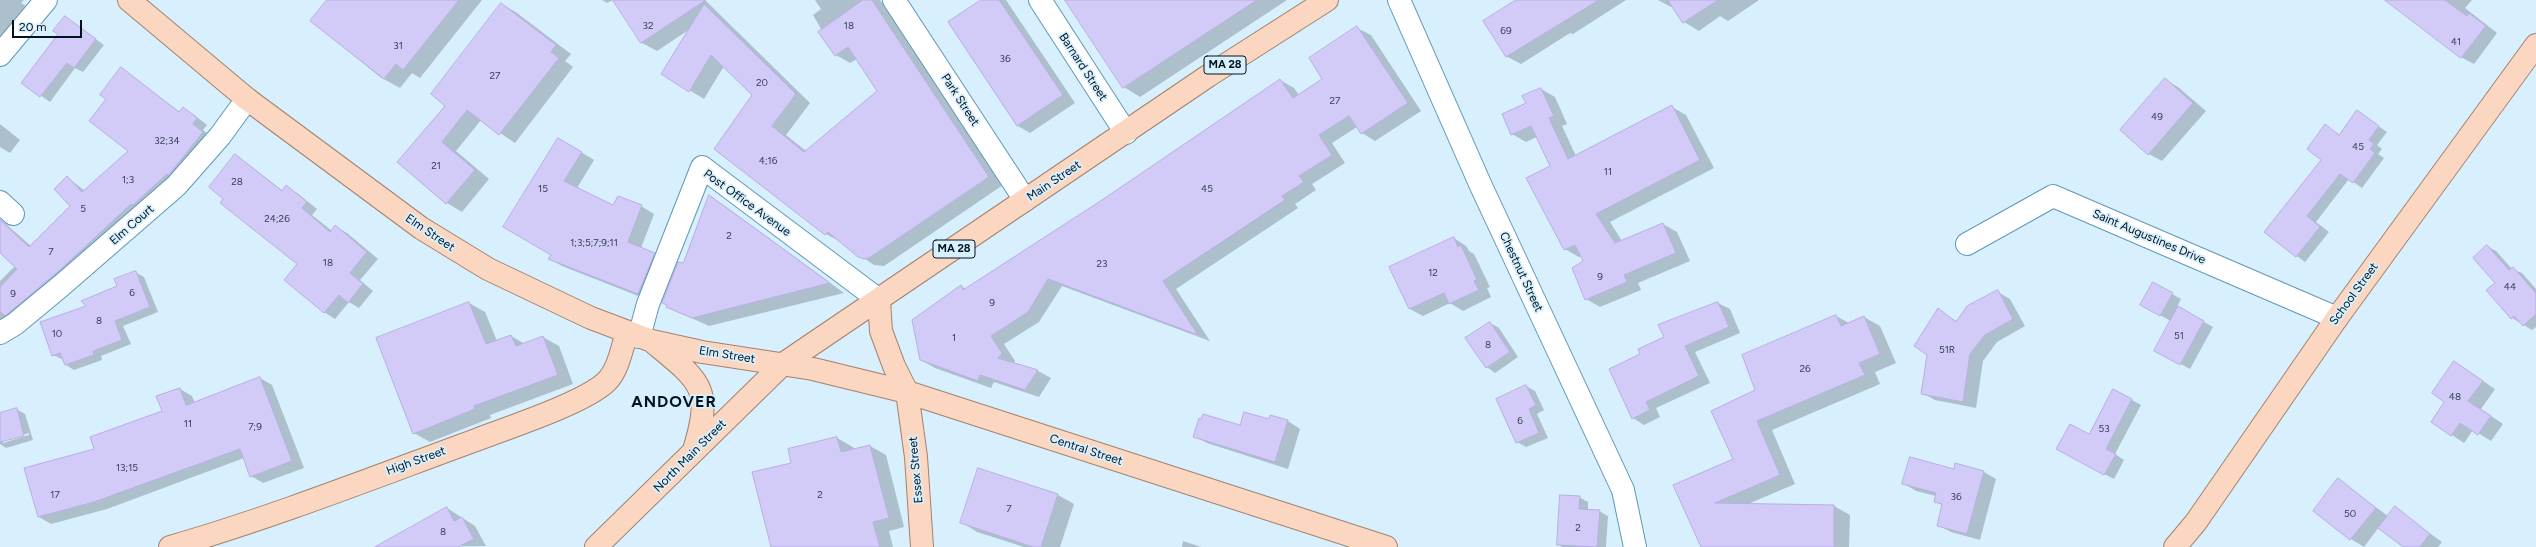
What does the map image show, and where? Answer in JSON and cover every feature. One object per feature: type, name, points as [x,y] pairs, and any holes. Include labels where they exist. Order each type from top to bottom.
[{"type":"main road","name":"Elm Street","points":[[129,0],[247,99],[326,160],[455,250],[488,269],[639,337],[702,352],[783,364]]},
{"type":"main road","name":"Main Street","points":[[783,364],[1208,76],[1327,0]]},
{"type":"main road","name":"School Street","points":[[2175,547],[2196,522],[2337,318],[2536,45]]},
{"type":"main road","points":[[879,300],[882,331],[894,366],[908,392]]},
{"type":"main road","points":[[639,337],[689,372],[700,386],[704,410],[694,452]]},
{"type":"main road","name":"High Street","points":[[170,547],[305,502],[512,426],[570,402],[605,384],[639,337]]},
{"type":"main road","name":"Central Street","points":[[783,364],[813,369],[908,392],[1386,547]]},
{"type":"main road","name":"North Main Street","points":[[596,547],[783,364]]},
{"type":"main road","name":"Essex Street","points":[[908,392],[916,457],[922,547]]},
{"type":"main road","points":[[2193,547],[2196,522]]},
{"type":"street","points":[[0,55],[46,0]]},
{"type":"street","name":"Park Street","points":[[894,0],[1025,200]]},
{"type":"street","name":"Barnard Street","points":[[1040,0],[1126,133]]},
{"type":"street","name":"Chestnut Street","points":[[1399,0],[1481,186],[1623,490],[1635,547]]},
{"type":"street","name":"Elm Court","points":[[0,333],[15,324],[56,290],[176,186],[220,136],[247,99]]},
{"type":"street","name":"Post Office Avenue","points":[[639,337],[648,304],[702,167],[879,300]]},
{"type":"street","name":"Saint Augustines Drive","points":[[1967,244],[2053,196],[2337,318]]},
{"type":"building","points":[[327,0],[459,0],[403,70],[396,64],[384,79],[310,21]]},
{"type":"building","points":[[613,0],[706,0],[641,43]]},
{"type":"building","points":[[863,0],[872,0],[989,177],[869,258],[864,259],[858,257],[828,232],[825,235],[714,149],[752,95],[711,55],[689,92],[661,74],[704,4],[796,94],[772,126],[804,152],[877,91],[848,47],[835,56],[818,32]]},
{"type":"building","points":[[981,0],[999,0],[1063,95],[1017,126],[948,22]]},
{"type":"building","points":[[1065,0],[1257,0],[1123,88]]},
{"type":"building","points":[[1516,0],[1599,0],[1506,57],[1483,21]]},
{"type":"building","points":[[1668,0],[1718,0],[1683,23]]},
{"type":"building","points":[[2385,0],[2445,0],[2467,16],[2469,13],[2486,26],[2461,58]]},
{"type":"building","points":[[501,3],[556,45],[551,52],[559,58],[499,135],[467,110],[442,142],[475,170],[446,204],[397,162],[445,106],[431,94]]},
{"type":"building","points":[[65,16],[96,39],[74,68],[67,63],[40,97],[21,83],[58,34],[53,31]]},
{"type":"building","points":[[1357,26],[1408,103],[1361,134],[1349,116],[1319,135],[1332,155],[1299,176],[1304,182],[1282,196],[1285,200],[1163,281],[1198,335],[1048,279],[1028,312],[991,336],[1002,353],[998,358],[1038,370],[1025,390],[980,375],[978,381],[920,360],[912,320],[961,285],[963,290],[1102,200],[1280,79],[1293,98],[1322,79],[1309,58]]},
{"type":"building","points":[[121,67],[179,112],[183,107],[197,118],[193,124],[203,132],[168,176],[167,174],[133,205],[131,204],[60,270],[5,316],[0,311],[0,287],[17,269],[0,253],[0,220],[29,247],[70,206],[54,189],[67,176],[82,192],[128,151],[89,121],[106,99],[100,95]]},
{"type":"building","points":[[2165,78],[2193,103],[2148,155],[2120,130]]},
{"type":"building","points":[[1541,88],[1554,116],[1549,118],[1568,159],[1672,105],[1700,160],[1596,214],[1615,243],[1663,223],[1676,253],[1624,275],[1627,282],[1585,300],[1572,268],[1583,261],[1575,245],[1564,250],[1526,178],[1550,166],[1531,126],[1511,135],[1502,114],[1526,103],[1522,96]]},
{"type":"building","points":[[2357,110],[2379,126],[2369,140],[2374,144],[2370,149],[2375,153],[2353,183],[2340,174],[2307,216],[2320,227],[2296,257],[2264,232],[2321,160],[2307,149],[2325,124],[2339,135]]},
{"type":"building","points":[[558,138],[582,152],[564,181],[613,205],[618,196],[642,205],[628,242],[655,253],[638,294],[548,259],[551,255],[503,227]]},
{"type":"building","points":[[235,154],[282,191],[286,185],[307,202],[302,208],[330,232],[335,225],[367,252],[350,273],[363,284],[348,303],[339,295],[324,313],[284,280],[297,264],[220,203],[223,199],[209,187]]},
{"type":"building","points":[[709,195],[830,283],[692,318],[666,307],[667,305],[662,303],[678,262],[683,263]]},
{"type":"building","points":[[1454,237],[1458,247],[1461,245],[1477,280],[1474,281],[1479,290],[1449,304],[1444,293],[1409,309],[1389,267]]},
{"type":"building","points":[[2487,245],[2509,270],[2513,267],[2536,293],[2536,314],[2523,326],[2514,316],[2511,319],[2486,290],[2495,283],[2473,258]]},
{"type":"building","points":[[136,271],[150,307],[115,321],[122,340],[93,351],[94,355],[65,365],[60,353],[52,356],[40,322],[86,306],[81,301],[117,286],[114,279]]},
{"type":"building","points":[[2153,282],[2173,293],[2160,316],[2140,305]]},
{"type":"building","points":[[1998,290],[2013,319],[1985,335],[1970,354],[1963,402],[1921,394],[1927,355],[1914,346],[1938,308],[1956,322],[1967,306]]},
{"type":"building","points":[[469,302],[486,344],[511,335],[516,346],[543,336],[558,375],[474,406],[475,409],[413,434],[376,338]]},
{"type":"building","points":[[1718,302],[1729,327],[1685,346],[1699,376],[1646,402],[1650,410],[1632,419],[1609,369],[1640,354],[1638,349],[1664,337],[1658,325]]},
{"type":"building","points":[[2178,306],[2204,321],[2180,365],[2154,351]]},
{"type":"building","points":[[1836,315],[1841,326],[1864,316],[1880,354],[1859,363],[1865,375],[1757,421],[1780,475],[1715,503],[1834,505],[1834,547],[1701,547],[1673,485],[1733,459],[1711,411],[1755,390],[1742,355]]},
{"type":"building","points":[[1490,322],[1510,352],[1486,368],[1465,338]]},
{"type":"building","points":[[2454,361],[2483,381],[2468,401],[2491,416],[2478,435],[2460,423],[2451,436],[2431,422],[2444,402],[2432,393]]},
{"type":"building","points":[[260,377],[292,461],[250,477],[240,449],[94,502],[38,517],[24,468],[94,449],[90,437],[162,411],[156,396],[180,388],[186,405]]},
{"type":"building","points":[[1526,385],[1536,405],[1529,409],[1539,433],[1516,443],[1496,399]]},
{"type":"building","points":[[2113,389],[2132,399],[2106,449],[2116,454],[2104,475],[2056,449],[2070,424],[2089,434]]},
{"type":"building","points":[[17,408],[24,436],[0,442],[0,413]]},
{"type":"building","points":[[1244,412],[1269,419],[1270,415],[1288,420],[1275,462],[1193,437],[1199,418],[1201,419],[1203,414],[1240,425]]},
{"type":"building","points":[[837,437],[841,452],[870,445],[889,518],[873,522],[880,547],[771,547],[752,472],[791,463],[788,449]]},
{"type":"building","points":[[1910,457],[1954,469],[1955,463],[1984,471],[1967,534],[1937,526],[1942,504],[1934,502],[1936,493],[1902,484]]},
{"type":"building","points":[[978,468],[1058,494],[1041,547],[1033,547],[960,523]]},
{"type":"building","points":[[2338,478],[2376,508],[2350,540],[2313,511]]},
{"type":"building","points":[[1560,495],[1580,496],[1579,509],[1600,510],[1597,547],[1557,545]]},
{"type":"building","points":[[2395,506],[2430,534],[2420,547],[2403,547],[2378,528]]},
{"type":"building","points":[[447,507],[454,521],[462,517],[474,539],[458,547],[375,547]]},
{"type":"district","name":"ANDOVER","points":[[674,402]]}]
